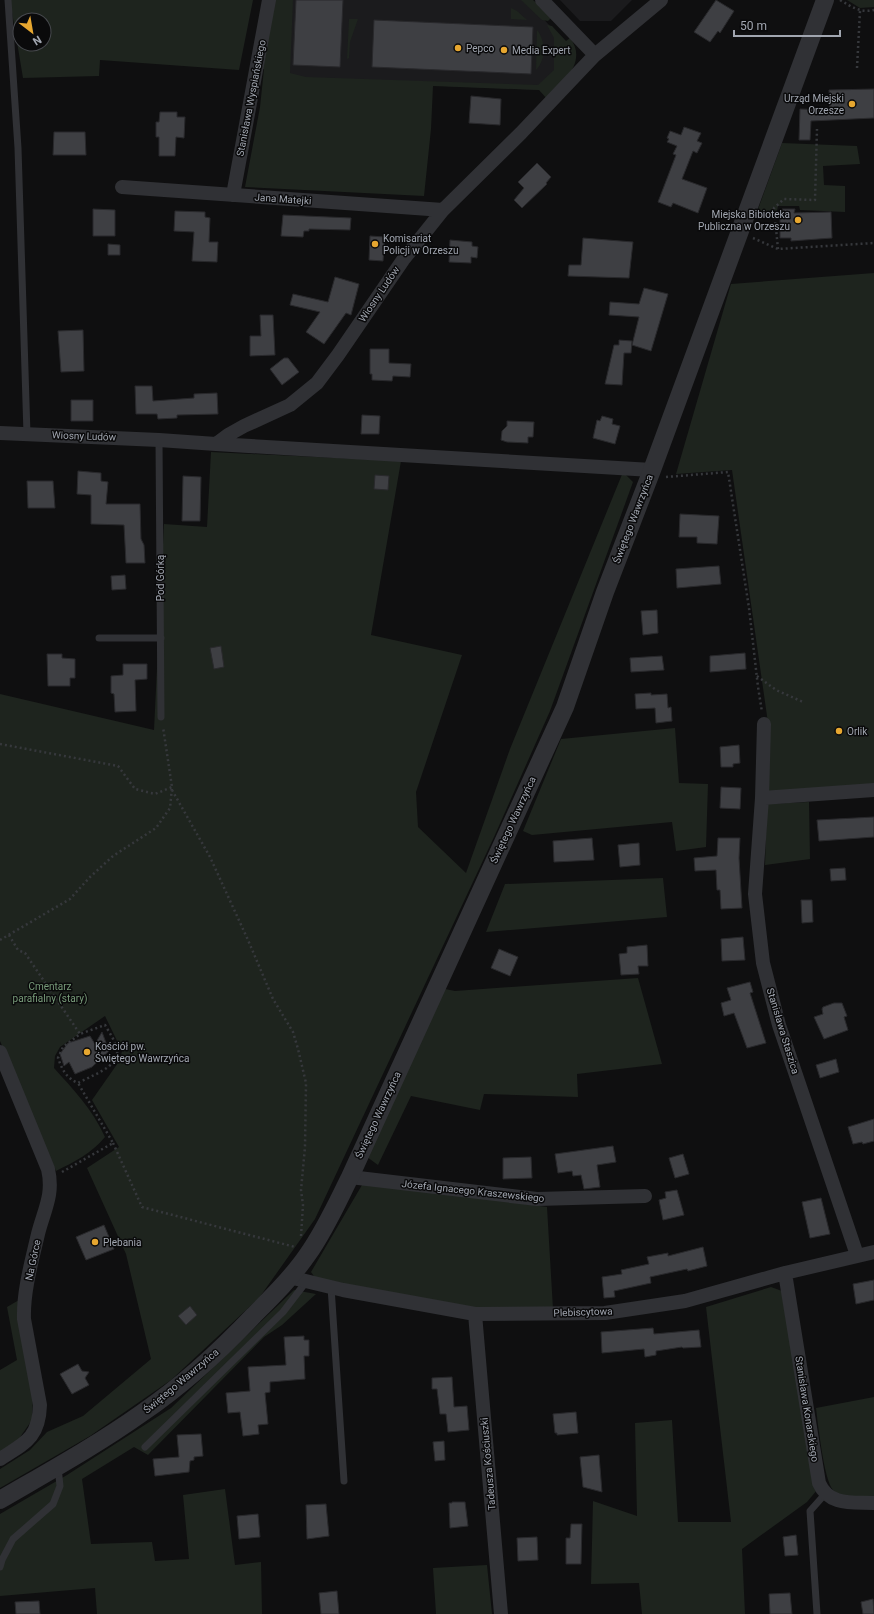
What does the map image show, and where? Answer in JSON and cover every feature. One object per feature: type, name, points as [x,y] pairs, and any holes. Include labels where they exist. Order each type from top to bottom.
[{"type":"street","name":"Stanisława Wyspiańskiego","points":[[233,195],[269,0]]},
{"type":"street","points":[[542,0],[595,55]]},
{"type":"street","name":"Wiosny Ludów","points":[[216,444],[244,426],[290,405],[317,383],[403,260],[443,210],[595,55],[661,0]]},
{"type":"street","name":"Świętego Wawrzyńca","points":[[0,1500],[58,1467],[143,1413],[181,1384],[298,1280],[308,1254],[326,1227],[350,1177],[565,707],[605,592],[658,474],[739,233],[825,0]]},
{"type":"street","name":"Jana Matejki","points":[[122,187],[443,210]]},
{"type":"street","name":"Wiosny Ludów","points":[[0,433],[159,440],[658,474]]},
{"type":"street","name":"Stanisława Staszica","points":[[764,724],[762,798],[755,894],[763,963],[779,1024],[858,1255]]},
{"type":"street","points":[[762,798],[874,790]]},
{"type":"street","name":"Na Górce","points":[[0,1052],[48,1169],[50,1179],[49,1197],[38,1234],[23,1305],[24,1319],[40,1405],[40,1419],[35,1431],[26,1442],[0,1459]]},
{"type":"street","name":"Józefa Ignacego Kraszewskiego","points":[[350,1177],[537,1199],[645,1196]]},
{"type":"street","name":"Plebiscytowa","points":[[298,1280],[475,1314],[604,1313],[685,1301],[785,1273],[874,1252]]},
{"type":"street","name":"Stanisława Konarskiego","points":[[785,1273],[819,1483],[826,1493]]},
{"type":"street","name":"Tadeusza Kościuszki","points":[[475,1314],[501,1614]]},
{"type":"street","points":[[826,1493],[830,1498],[837,1501],[874,1503]]},
{"type":"lane","points":[[8,0],[18,148],[27,434]]},
{"type":"lane","name":"Pod Górką","points":[[159,440],[162,717]]},
{"type":"lane","points":[[99,638],[161,638]]},
{"type":"lane","points":[[145,1447],[283,1312],[298,1280]]},
{"type":"lane","points":[[331,1287],[344,1481]]},
{"type":"lane","points":[[0,1567],[13,1539],[53,1504],[60,1486],[58,1467]]},
{"type":"lane","points":[[817,1614],[810,1511],[826,1493]]},
{"type":"path","points":[[840,0],[860,11],[866,12],[874,10]]},
{"type":"path","points":[[857,68],[860,11]]},
{"type":"path","points":[[778,249],[774,208],[784,200],[815,200],[817,129]]},
{"type":"path","points":[[739,233],[778,249],[874,243]]},
{"type":"path","points":[[658,474],[671,476],[728,472],[749,608],[764,724]]},
{"type":"path","points":[[757,676],[776,690],[803,702]]},
{"type":"path","points":[[0,940],[70,899],[90,877],[113,856],[156,828],[170,808],[172,788],[162,717]]},
{"type":"path","points":[[0,744],[118,766],[135,789],[155,794],[172,788]]},
{"type":"path","points":[[172,788],[210,857],[273,999],[293,1032],[298,1049],[306,1083],[305,1147],[301,1190],[303,1205],[300,1240]]},
{"type":"path","points":[[9,935],[18,950],[25,953],[80,1034]]},
{"type":"path","points":[[105,1025],[117,1049],[118,1057],[111,1066],[78,1082],[70,1080],[62,1068],[58,1058],[63,1047],[80,1034],[105,1025]]},
{"type":"path","points":[[78,1082],[113,1143],[142,1207],[300,1248]]},
{"type":"path","points":[[50,1179],[113,1143]]},
{"type":"shaded area","points":[[278,0],[523,0],[539,14],[561,38],[562,68],[539,90],[269,79]]},
{"type":"shaded area","points":[[560,0],[632,0],[611,21],[580,21]]},
{"type":"green space","points":[[10,0],[253,0],[239,70],[100,60],[99,76],[23,78],[19,52],[52,52],[52,12],[12,12]]},
{"type":"green space","points":[[272,0],[293,0],[290,73],[306,77],[538,85],[554,70],[554,38],[547,25],[552,26],[566,41],[570,38],[575,47],[575,63],[566,79],[548,100],[539,90],[433,86],[431,129],[424,196],[245,187],[260,107],[264,69],[261,69]]},
{"type":"green space","points":[[521,0],[533,0],[552,17],[548,21],[542,20]]},
{"type":"green space","points":[[847,0],[874,0],[874,7],[860,8]]},
{"type":"green space","points":[[511,8],[517,11],[527,20],[511,19]]},
{"type":"green space","points":[[349,19],[358,19],[350,42],[349,58],[347,59]]},
{"type":"green space","points":[[537,30],[542,39],[544,50],[542,61],[536,70]]},
{"type":"green space","points":[[782,143],[857,146],[860,164],[823,166],[824,185],[845,186],[845,212],[800,210],[799,206],[778,206],[777,211],[757,212]]},
{"type":"green space","points":[[874,273],[874,790],[762,798],[768,723],[732,470],[676,474],[731,284]]},
{"type":"green space","name":"Cmentarz parafialny (stary)","points":[[211,452],[401,461],[371,635],[462,655],[416,792],[418,827],[466,873],[510,749],[623,472],[633,482],[550,711],[494,837],[315,1219],[259,1298],[171,1380],[90,1436],[0,1488],[0,1469],[30,1450],[47,1432],[83,1416],[151,1359],[126,1254],[87,1168],[119,1147],[92,1100],[120,1060],[122,1051],[105,1016],[60,1047],[55,1056],[54,1068],[89,1109],[105,1137],[89,1152],[76,1161],[56,1171],[0,1041],[0,694],[154,730],[164,524],[207,527]]},
{"type":"green space","points":[[675,728],[679,783],[708,784],[706,847],[676,851],[672,822],[532,835],[523,831],[561,739]]},
{"type":"green space","points":[[809,802],[810,859],[765,865],[767,804]]},
{"type":"green space","points":[[663,878],[667,917],[486,932],[505,884]]},
{"type":"green space","points":[[638,978],[662,1064],[577,1074],[578,1097],[484,1094],[480,1110],[411,1096],[378,1165],[367,1157],[445,989],[455,991]]},
{"type":"green space","points":[[369,1183],[547,1207],[553,1309],[476,1308],[316,1279],[311,1272],[362,1185]]},
{"type":"green space","points":[[771,1287],[782,1291],[817,1490],[807,1502],[742,1549],[745,1614],[642,1614],[639,1583],[591,1584],[593,1501],[637,1516],[635,1423],[672,1420],[678,1522],[731,1522],[706,1307]]},
{"type":"green space","points":[[294,1290],[316,1294],[282,1325],[264,1337],[148,1455],[134,1447],[82,1479],[91,1544],[152,1542],[155,1561],[189,1559],[183,1495],[225,1489],[235,1565],[261,1562],[262,1614],[97,1614],[95,1588],[0,1596],[0,1514],[67,1475],[171,1408]]},
{"type":"green space","points":[[19,1300],[33,1397],[32,1420],[18,1440],[0,1452],[0,1370],[17,1360],[7,1307]]},
{"type":"green space","points":[[874,1397],[874,1499],[858,1499],[842,1496],[833,1490],[827,1475],[816,1408]]},
{"type":"green space","points":[[487,1565],[492,1614],[436,1614],[433,1568]]},
{"type":"building","points":[[296,0],[343,0],[340,67],[293,65]]},
{"type":"building","points":[[716,0],[734,11],[720,33],[718,31],[710,42],[694,32]]},
{"type":"building","points":[[374,20],[533,27],[531,74],[372,67]]},
{"type":"building","name":"Urząd Miejski Orzesze","points":[[874,89],[874,118],[811,121],[810,140],[799,140],[800,109],[830,110],[829,90]]},
{"type":"building","points":[[471,96],[501,99],[500,125],[469,123]]},
{"type":"building","points":[[160,112],[177,112],[177,117],[185,117],[184,138],[176,137],[175,156],[159,156],[159,137],[156,137],[156,122],[159,122]]},
{"type":"building","points":[[684,127],[701,133],[697,141],[702,143],[697,153],[693,151],[682,179],[707,188],[698,213],[673,203],[671,207],[658,202],[676,155],[673,154],[677,146],[667,142],[669,139],[667,138],[670,131],[681,135]]},
{"type":"building","points":[[54,132],[85,132],[86,155],[53,155]]},
{"type":"building","points":[[537,163],[551,177],[546,183],[547,184],[522,208],[514,200],[524,188],[518,182]]},
{"type":"building","points":[[93,209],[115,210],[115,236],[93,236]]},
{"type":"building","points":[[782,209],[795,209],[794,213],[831,212],[832,238],[791,241],[791,238],[780,238],[780,214],[782,214]]},
{"type":"building","points":[[175,211],[205,212],[205,217],[210,218],[209,242],[218,242],[217,262],[192,261],[194,232],[174,231]]},
{"type":"building","points":[[283,215],[351,218],[350,230],[309,229],[309,231],[304,231],[303,237],[281,236]]},
{"type":"building","points":[[370,236],[385,237],[383,261],[369,260]]},
{"type":"building","points":[[583,238],[633,242],[629,278],[568,276],[569,265],[581,265]]},
{"type":"building","points":[[450,240],[472,242],[472,246],[478,247],[477,258],[471,257],[471,263],[449,262]]},
{"type":"building","points":[[108,244],[120,245],[120,255],[108,255]]},
{"type":"building","points":[[335,277],[359,284],[351,315],[346,313],[324,344],[306,332],[320,312],[290,305],[293,294],[328,302]]},
{"type":"building","points":[[644,288],[668,294],[651,351],[632,345],[639,317],[609,315],[610,302],[639,304]]},
{"type":"building","points":[[260,315],[273,315],[275,355],[250,356],[250,336],[261,336]]},
{"type":"building","points":[[83,330],[84,371],[61,372],[58,331]]},
{"type":"building","points":[[619,340],[632,341],[631,353],[624,353],[622,385],[605,384],[614,345],[619,345]]},
{"type":"building","points":[[370,349],[389,349],[389,363],[411,364],[410,377],[393,376],[392,381],[372,380],[372,374],[370,374]]},
{"type":"building","points":[[284,358],[288,358],[299,372],[282,385],[270,369]]},
{"type":"building","points":[[135,386],[152,386],[153,401],[194,398],[194,394],[217,393],[218,414],[177,415],[177,418],[158,419],[157,414],[136,414]]},
{"type":"building","points":[[71,400],[93,400],[93,421],[71,421]]},
{"type":"building","points":[[362,415],[380,416],[379,434],[361,434]]},
{"type":"building","points":[[602,416],[613,419],[612,424],[620,426],[615,444],[593,438],[597,420],[600,421]]},
{"type":"building","points":[[507,421],[534,422],[533,437],[528,437],[528,443],[507,442],[501,440],[502,431],[507,426]]},
{"type":"building","points":[[78,471],[101,473],[101,481],[108,482],[106,504],[140,504],[141,539],[144,545],[145,563],[126,563],[124,525],[91,524],[91,495],[77,494]]},
{"type":"building","points":[[375,475],[389,476],[388,490],[374,489]]},
{"type":"building","points":[[183,476],[201,477],[200,521],[182,521]]},
{"type":"building","points":[[27,481],[53,481],[55,508],[28,508]]},
{"type":"building","points":[[680,514],[719,516],[717,544],[697,543],[697,537],[679,537]]},
{"type":"building","points":[[719,566],[721,584],[677,588],[676,569]]},
{"type":"building","points":[[125,575],[126,589],[112,590],[111,576]]},
{"type":"building","points":[[657,610],[658,633],[643,635],[641,611]]},
{"type":"building","points":[[221,646],[224,667],[214,669],[210,648]]},
{"type":"building","points":[[745,653],[746,669],[710,672],[710,656]]},
{"type":"building","points":[[47,654],[62,654],[62,658],[75,659],[75,678],[70,678],[70,686],[48,686]]},
{"type":"building","points":[[662,656],[664,670],[631,672],[630,658]]},
{"type":"building","points":[[123,664],[147,664],[147,679],[135,680],[136,711],[115,712],[114,694],[111,693],[111,676],[123,675]]},
{"type":"building","points":[[651,693],[651,695],[667,694],[668,708],[671,707],[672,721],[656,723],[655,708],[636,709],[635,694]]},
{"type":"building","points":[[739,745],[740,763],[733,764],[733,767],[721,767],[720,747]]},
{"type":"building","points":[[721,787],[741,788],[740,809],[720,808]]},
{"type":"building","points":[[874,817],[874,837],[819,841],[817,820]]},
{"type":"building","points":[[592,838],[594,860],[554,862],[553,841]]},
{"type":"building","points":[[718,838],[740,838],[739,858],[742,908],[721,909],[720,890],[717,890],[716,870],[695,871],[694,858],[717,856]]},
{"type":"building","points":[[639,843],[640,865],[620,867],[618,845]]},
{"type":"building","points":[[845,868],[846,880],[831,881],[830,869]]},
{"type":"building","points":[[801,900],[812,900],[813,922],[802,923]]},
{"type":"building","points":[[743,937],[745,960],[722,961],[721,939]]},
{"type":"building","points":[[647,945],[648,966],[638,966],[639,974],[621,975],[619,954],[627,953],[627,947]]},
{"type":"building","points":[[499,949],[518,957],[510,976],[491,968]]},
{"type":"building","points":[[750,982],[753,992],[750,993],[766,1043],[747,1048],[734,1013],[724,1016],[721,1003],[731,1000],[727,988]]},
{"type":"building","points":[[834,1003],[842,1003],[847,1016],[844,1017],[848,1030],[824,1039],[814,1017],[823,1014],[823,1007]]},
{"type":"building","name":"Kościół pw. Świętego Wawrzyńca","points":[[102,1032],[109,1051],[92,1067],[75,1074],[69,1062],[64,1066],[60,1054],[68,1043],[90,1036],[95,1044]]},
{"type":"building","points":[[836,1059],[839,1072],[820,1078],[816,1065]]},
{"type":"building","points":[[874,1119],[874,1141],[863,1144],[862,1142],[853,1144],[848,1127]]},
{"type":"building","points":[[613,1146],[616,1162],[597,1165],[600,1187],[584,1189],[581,1175],[573,1176],[572,1171],[558,1173],[555,1154]]},
{"type":"building","points":[[683,1154],[689,1174],[675,1178],[669,1158]]},
{"type":"building","points":[[531,1157],[532,1178],[503,1179],[503,1158]]},
{"type":"building","points":[[677,1190],[684,1215],[663,1220],[659,1200],[666,1198],[665,1192]]},
{"type":"building","points":[[821,1198],[830,1234],[810,1238],[802,1202]]},
{"type":"building","name":"Plebania","points":[[104,1225],[114,1249],[86,1260],[76,1237]]},
{"type":"building","points":[[703,1247],[707,1266],[688,1271],[687,1269],[650,1277],[651,1283],[614,1291],[615,1297],[604,1298],[602,1277],[622,1274],[621,1270],[649,1264],[647,1257],[668,1253],[668,1256]]},
{"type":"building","points":[[874,1280],[874,1300],[856,1304],[853,1284]]},
{"type":"building","points":[[190,1306],[197,1315],[186,1325],[178,1316]]},
{"type":"building","points":[[653,1328],[654,1334],[699,1330],[701,1347],[682,1347],[656,1351],[656,1355],[645,1357],[644,1349],[602,1353],[601,1332]]},
{"type":"building","points":[[304,1336],[304,1340],[309,1340],[309,1356],[304,1356],[305,1379],[270,1382],[270,1392],[265,1393],[268,1424],[258,1425],[259,1434],[243,1436],[240,1412],[228,1413],[226,1393],[250,1391],[248,1367],[286,1365],[284,1337]]},
{"type":"building","points":[[78,1364],[82,1371],[89,1372],[85,1378],[89,1385],[72,1394],[60,1374]]},
{"type":"building","points":[[452,1377],[454,1407],[467,1406],[469,1430],[448,1432],[446,1414],[440,1414],[437,1389],[432,1389],[432,1378]]},
{"type":"building","points":[[576,1412],[578,1433],[557,1435],[557,1433],[555,1433],[553,1414]]},
{"type":"building","points":[[201,1434],[203,1456],[194,1457],[194,1460],[190,1461],[189,1472],[155,1476],[153,1459],[179,1457],[177,1435]]},
{"type":"building","points":[[444,1441],[445,1460],[435,1461],[433,1442]]},
{"type":"building","points":[[599,1455],[602,1492],[583,1487],[580,1457]]},
{"type":"building","points":[[465,1502],[468,1526],[450,1528],[449,1503]]},
{"type":"building","points":[[326,1504],[329,1536],[307,1539],[306,1505]]},
{"type":"building","points":[[258,1514],[260,1537],[239,1539],[237,1516]]},
{"type":"building","points":[[571,1524],[582,1524],[581,1564],[566,1564],[566,1538],[570,1538]]},
{"type":"building","points":[[796,1535],[798,1555],[785,1556],[783,1537]]},
{"type":"building","points":[[537,1537],[538,1560],[518,1561],[517,1538]]},
{"type":"building","points":[[337,1591],[339,1614],[321,1614],[319,1593]]},
{"type":"building","points":[[790,1593],[792,1614],[770,1614],[769,1594]]},
{"type":"building","points":[[873,1599],[874,1614],[863,1614],[861,1602]]},
{"type":"building","points":[[39,1601],[40,1614],[16,1614],[15,1602]]},
{"type":"place","name":"Pepco","points":[[458,48]]},
{"type":"place","name":"Media Expert","points":[[504,50]]},
{"type":"place","name":"Urząd Miejski Orzesze","points":[[852,104]]},
{"type":"place","name":"Miejska Bibioteka Publiczna w Orzeszu","points":[[798,220]]},
{"type":"place","name":"Komisariat Policji w Orzeszu","points":[[375,244]]},
{"type":"place","name":"Orlik","points":[[839,731]]},
{"type":"place","name":"Kościół pw. Świętego Wawrzyńca","points":[[87,1052]]},
{"type":"place","name":"Plebania","points":[[95,1242]]}]
